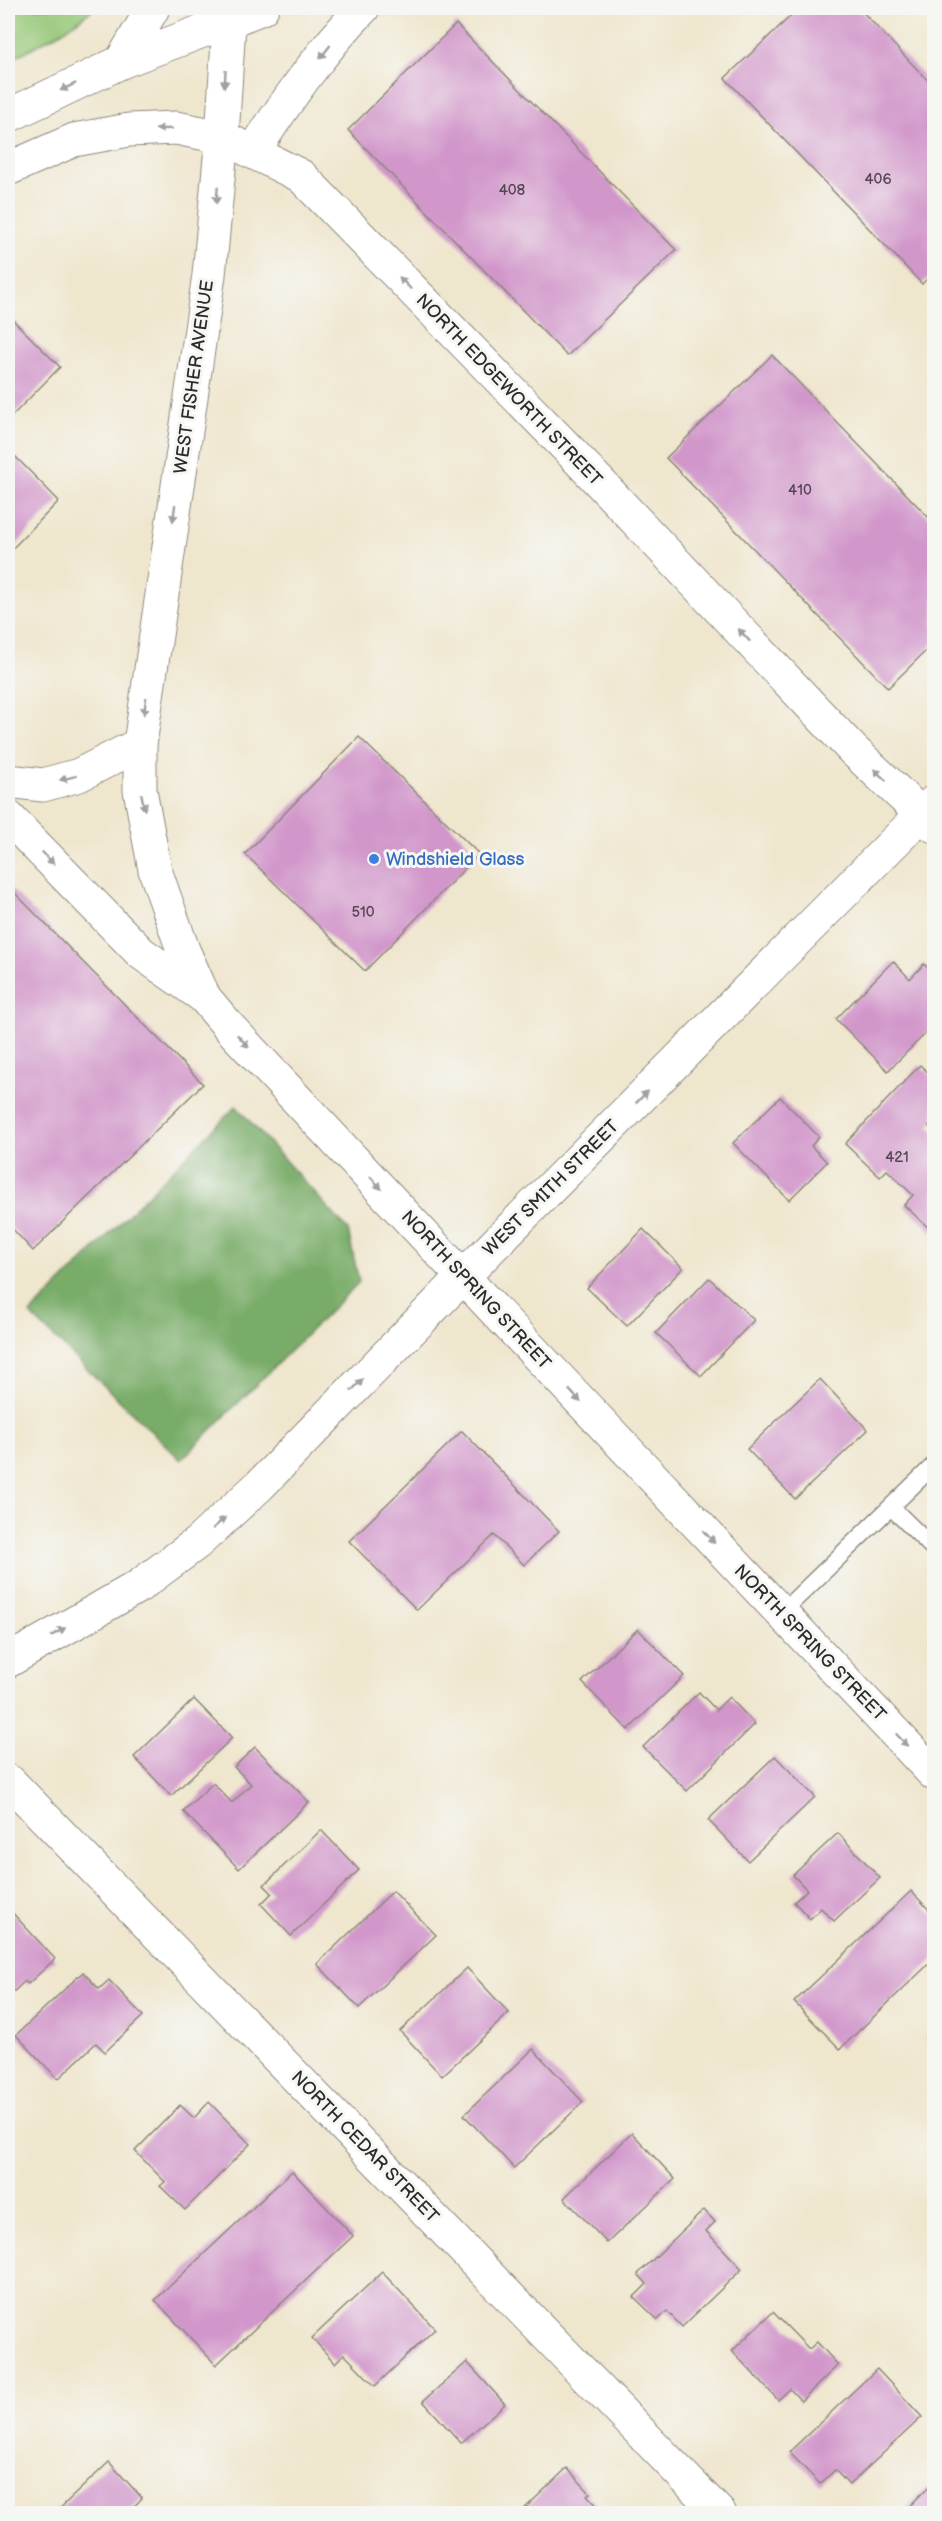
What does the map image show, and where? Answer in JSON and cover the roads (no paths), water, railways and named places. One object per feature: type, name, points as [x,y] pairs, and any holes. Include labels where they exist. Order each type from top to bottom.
[{"type":"main road","points":[[121,62],[153,8]]},
{"type":"main road","points":[[8,116],[229,14],[262,8]]},
{"type":"main road","points":[[253,152],[288,99],[345,26],[363,8]]},
{"type":"main road","name":"WEST FISHER AVENUE","points":[[204,997],[183,951],[155,870],[140,790],[140,744],[209,275],[222,137],[229,14]]},
{"type":"main road","name":"NORTH EDGEWORTH STREET","points":[[8,169],[74,140],[129,130],[176,128],[222,137],[301,176],[572,453],[852,749],[931,814]]},
{"type":"main road","points":[[8,781],[43,785],[79,775],[140,744]]},
{"type":"main road","name":"WEST SMITH STREET","points":[[8,1661],[139,1586],[197,1543],[260,1485],[463,1277],[931,814]]},
{"type":"main road","name":"NORTH SPRING STREET","points":[[8,817],[141,953],[204,997],[230,1028],[463,1277],[934,1774]]},
{"type":"main road","name":"NORTH CEDAR STREET","points":[[10,1782],[720,2514]]},
{"type":"lane","points":[[781,1612],[892,1508],[934,1465]]},
{"type":"lane","points":[[892,1508],[934,1549]]},
{"type":"place","name":"Windshield Glass","points":[[374,859]]}]
